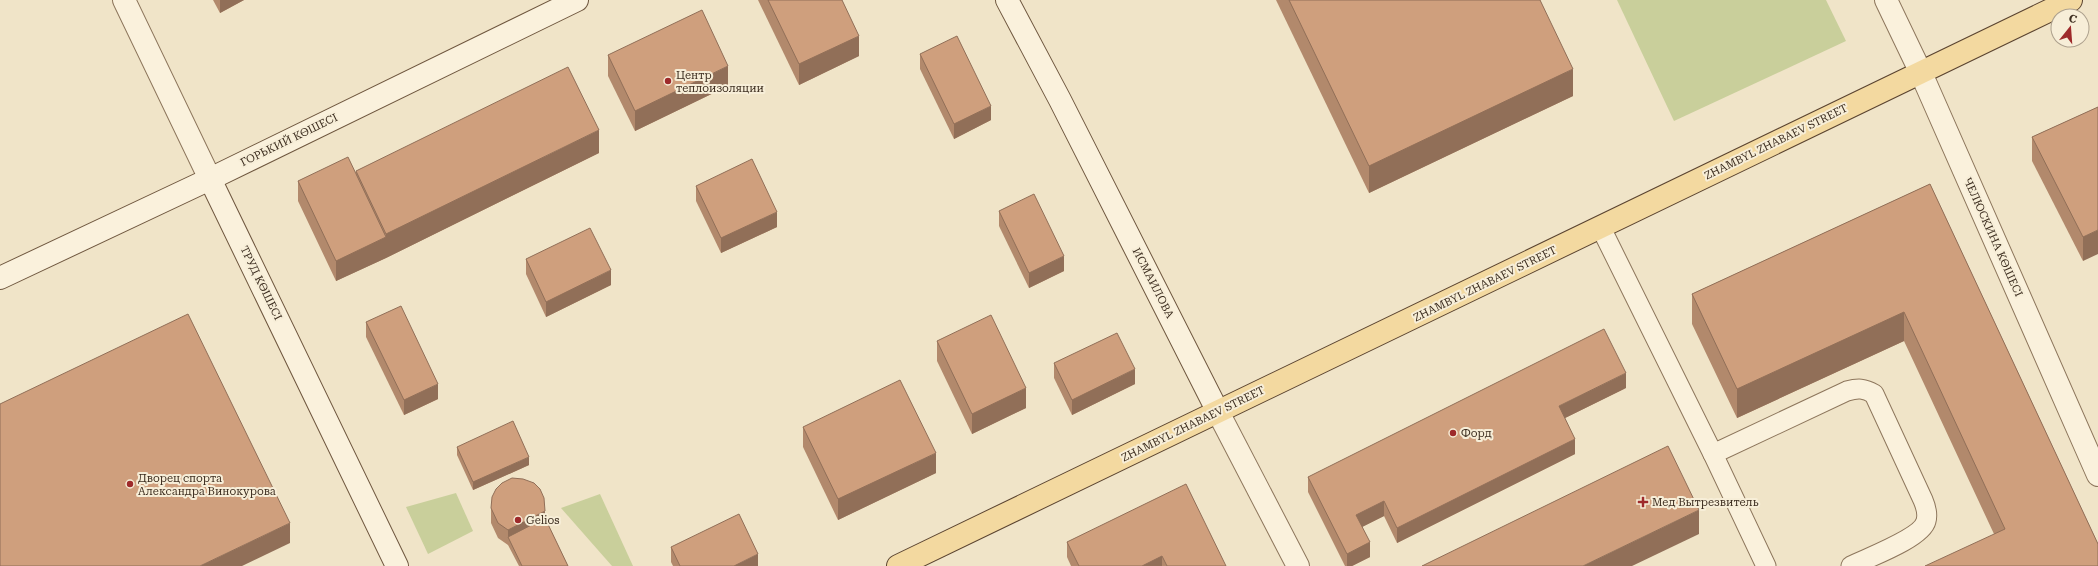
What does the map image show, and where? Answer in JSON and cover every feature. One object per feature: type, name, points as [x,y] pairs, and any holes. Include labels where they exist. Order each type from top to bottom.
[{"type":"main road","name":"ZHAMBYL ZHABAEV STREET","points":[[898,566],[2071,0]]},
{"type":"street","name":"ТРУД КӨШЕСІ","points":[[124,0],[397,566]]},
{"type":"street","name":"ГОРЬКИЙ КӨШЕСІ","points":[[0,278],[210,179],[577,0]]},
{"type":"street","name":"ИСМАИЛОВА","points":[[1007,0],[1060,100],[1218,412],[1298,566]]},
{"type":"street","name":"ЧЕЛЮСКИНА КӨШЕСІ","points":[[1886,0],[1921,72],[2098,475]]},
{"type":"lane","points":[[1601,228],[1713,454],[1766,566]]},
{"type":"lane","points":[[1713,454],[1847,391],[1866,389],[1874,394],[1924,500],[1927,511],[1926,522],[1921,532],[1911,538],[1851,566]]},
{"type":"green space","points":[[1617,0],[1826,0],[1846,41],[1674,121]]},
{"type":"green space","points":[[456,493],[473,531],[428,554],[406,507]]},
{"type":"green space","points":[[600,494],[633,566],[612,566],[561,508]]},
{"type":"building","points":[[768,0],[842,0],[859,36],[799,64]]},
{"type":"building","points":[[1289,0],[1540,0],[1573,69],[1369,166]]},
{"type":"building","name":"Центр теплоизоляции","points":[[702,10],[728,66],[635,111],[608,55]]},
{"type":"building","points":[[957,36],[991,106],[954,124],[920,54]]},
{"type":"building","points":[[568,67],[599,130],[386,234],[356,171]]},
{"type":"building","points":[[2098,107],[2098,230],[2083,237],[2032,137]]},
{"type":"building","points":[[348,157],[386,237],[336,261],[298,181]]},
{"type":"building","points":[[752,159],[777,212],[721,238],[696,186]]},
{"type":"building","points":[[1930,184],[2098,544],[2098,566],[1925,566],[2005,529],[1904,312],[1737,389],[1692,294]]},
{"type":"building","points":[[1034,194],[1064,256],[1029,273],[999,211]]},
{"type":"building","points":[[590,228],[611,270],[546,302],[526,259]]},
{"type":"building","points":[[401,306],[438,384],[404,400],[366,322]]},
{"type":"building","name":"Дворец спорта Александра Винокурова","points":[[188,314],[290,523],[200,566],[0,566],[0,404]]},
{"type":"building","points":[[991,315],[1026,388],[972,414],[937,341]]},
{"type":"building","points":[[1604,329],[1626,373],[1559,406],[1575,439],[1397,528],[1384,501],[1356,515],[1370,542],[1347,554],[1308,477]]},
{"type":"building","points":[[1117,333],[1135,369],[1072,400],[1054,363]]},
{"type":"building","points":[[900,380],[936,453],[838,499],[803,427]]},
{"type":"building","points":[[513,421],[529,457],[473,482],[457,447]]},
{"type":"building","points":[[1668,446],[1699,510],[1583,566],[1422,566]]},
{"type":"building","points":[[512,478],[523,479],[534,483],[540,489],[544,498],[545,511],[508,530],[498,523],[491,508],[492,497],[496,489],[502,483]]},
{"type":"building","points":[[1186,484],[1226,566],[1167,566],[1162,556],[1142,566],[1079,566],[1067,542]]},
{"type":"building","points":[[739,514],[758,554],[734,566],[680,566],[671,547]]},
{"type":"building","points":[[545,518],[568,566],[522,566],[508,537]]},
{"type":"place","name":"Центр теплоизоляции","points":[[668,81]]},
{"type":"place","name":"Форд","points":[[1453,433]]},
{"type":"place","name":"Дворец спорта Александра Винокурова","points":[[130,484]]},
{"type":"place","name":"Мед Вытрезвитель","points":[[1643,502]]},
{"type":"place","name":"Gelios","points":[[518,520]]}]
